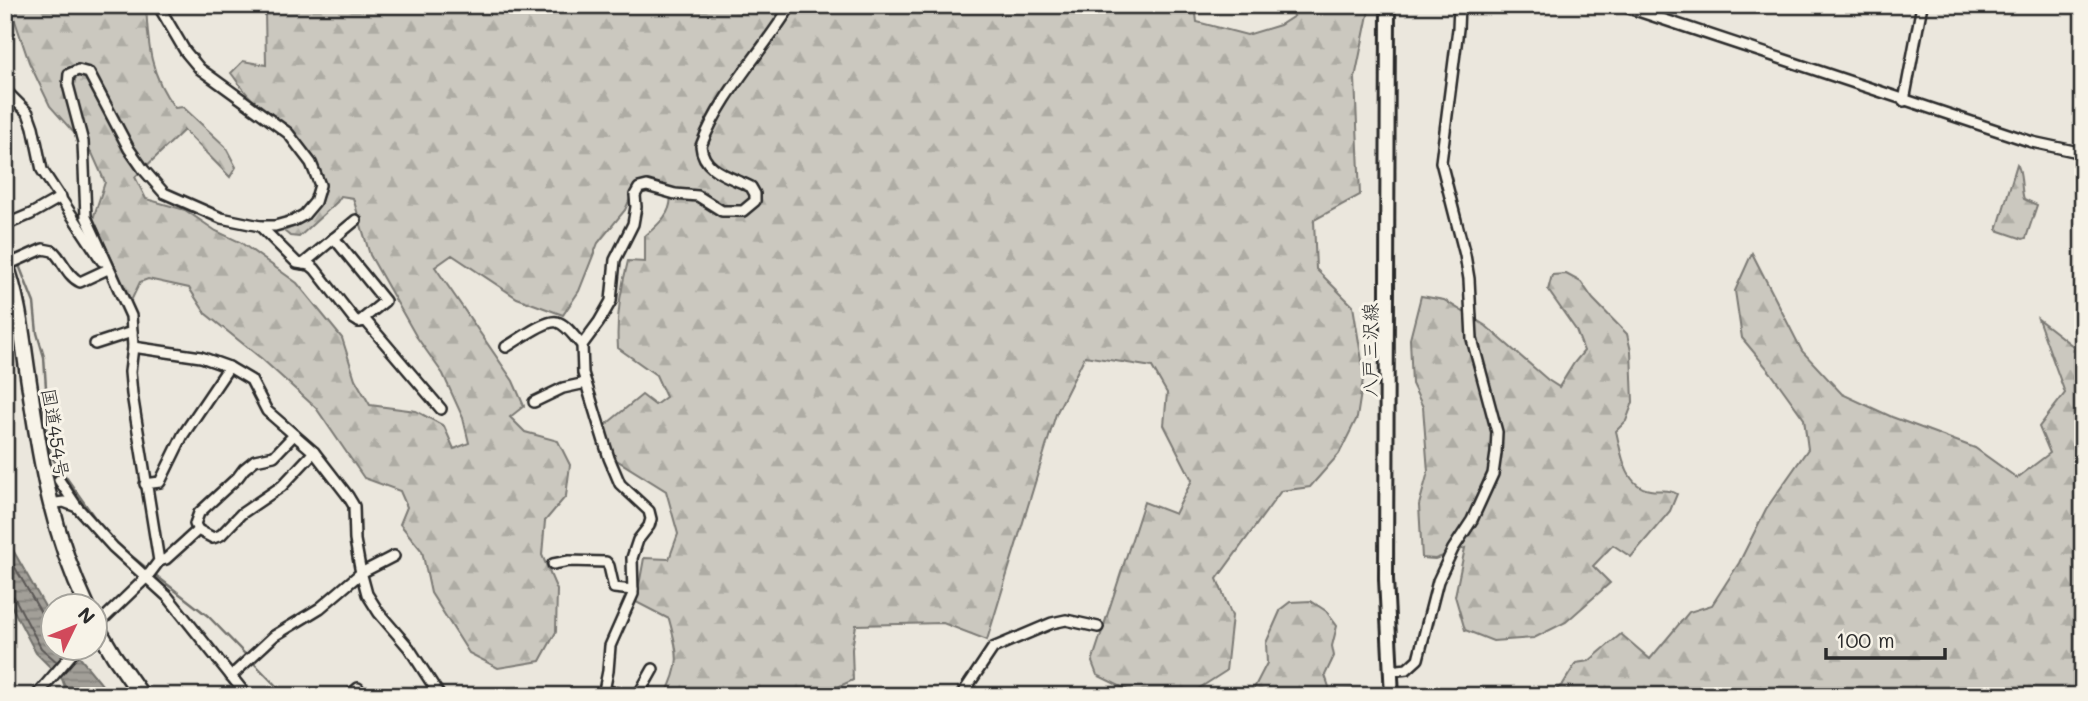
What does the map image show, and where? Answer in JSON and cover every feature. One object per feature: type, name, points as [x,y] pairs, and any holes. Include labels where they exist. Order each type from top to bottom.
[{"type":"highway","name":"国道454号","points":[[6,263],[19,318],[49,504],[81,592]]},
{"type":"highway","points":[[108,645],[142,696]]},
{"type":"main road","name":"八戸三沢線","points":[[1388,5],[1390,164],[1386,579],[1392,696]]},
{"type":"street","points":[[158,5],[185,51],[200,69],[288,133],[311,163],[320,184],[315,202],[304,215],[293,221],[275,226],[260,226],[221,218],[164,193],[129,149],[89,74],[78,70],[69,74],[68,85],[83,142],[86,217],[131,316],[132,394],[159,562]]},
{"type":"street","points":[[653,669],[640,692],[629,696],[603,693],[610,646],[633,590],[632,558],[638,540],[651,519],[649,511],[620,484],[598,427],[583,373],[582,345],[611,301],[615,260],[633,224],[635,195],[639,188],[698,196],[722,211],[743,211],[755,201],[751,187],[709,166],[701,146],[723,99],[791,5]]},
{"type":"street","points":[[1390,671],[1407,668],[1418,659],[1438,581],[1453,549],[1472,520],[1493,474],[1496,453],[1497,432],[1472,339],[1465,255],[1441,162],[1459,5]]},
{"type":"street","points":[[1620,5],[2032,142],[2083,153]]},
{"type":"street","points":[[1904,101],[1922,5]]},
{"type":"street","points":[[5,90],[27,113],[33,127],[42,170],[110,271]]},
{"type":"street","points":[[5,225],[61,197]]},
{"type":"street","points":[[303,264],[356,220]]},
{"type":"street","points":[[260,226],[297,263],[310,265],[315,269],[354,318],[359,322],[366,321],[440,409]]},
{"type":"street","points":[[334,238],[385,301],[359,322]]},
{"type":"street","points":[[6,263],[43,249],[53,251],[75,280],[80,282],[110,271]]},
{"type":"street","points":[[506,347],[554,321],[559,322],[582,345]]},
{"type":"street","points":[[95,344],[132,332]]},
{"type":"street","points":[[133,347],[191,355],[229,367],[251,380],[267,411],[314,452],[354,506],[355,540],[368,594],[379,613],[409,648],[440,696]]},
{"type":"street","points":[[145,484],[160,482],[183,435],[229,367]]},
{"type":"street","points":[[534,402],[563,388],[586,383]]},
{"type":"street","points":[[294,435],[274,456],[255,460],[244,469],[199,513],[195,524],[198,530],[213,538],[221,535],[241,514],[282,486],[314,452]]},
{"type":"street","points":[[59,480],[77,507],[113,547],[168,597],[247,696]]},
{"type":"street","points":[[49,504],[64,502],[77,507]]},
{"type":"street","points":[[108,613],[159,562],[166,559],[198,530]]},
{"type":"street","points":[[231,676],[274,636],[320,608],[361,573],[394,556]]},
{"type":"street","points":[[553,564],[569,561],[606,562],[614,588],[633,590]]},
{"type":"street","points":[[961,696],[993,648],[1052,623],[1066,620],[1098,627]]},
{"type":"street","points":[[37,694],[65,662]]},
{"type":"street","points":[[349,696],[358,688]]},
{"type":"green space","points":[[6,5],[146,5],[152,60],[160,84],[175,108],[183,107],[225,146],[236,167],[230,177],[184,130],[135,177],[146,199],[185,210],[216,231],[240,242],[297,283],[342,338],[355,379],[370,405],[416,411],[444,426],[454,449],[469,443],[463,418],[443,374],[416,336],[370,255],[353,198],[341,196],[299,237],[290,236],[284,231],[308,220],[324,194],[315,162],[307,149],[289,129],[249,96],[231,73],[243,61],[266,65],[265,11],[257,5],[1195,5],[1197,22],[1247,35],[1280,25],[1294,16],[1284,5],[1370,5],[1355,78],[1360,195],[1314,220],[1316,269],[1353,306],[1364,373],[1357,418],[1339,454],[1310,487],[1281,491],[1217,579],[1232,616],[1226,671],[1187,696],[1140,696],[1097,675],[1092,662],[1144,502],[1175,514],[1192,480],[1164,425],[1167,393],[1152,367],[1085,356],[1056,414],[987,640],[943,623],[856,625],[852,649],[853,680],[818,696],[665,696],[674,675],[677,658],[669,619],[636,602],[644,558],[669,559],[678,534],[666,491],[615,459],[604,426],[642,395],[655,405],[666,397],[656,375],[618,348],[619,304],[628,261],[645,262],[645,236],[664,218],[671,200],[670,193],[656,185],[637,183],[625,210],[598,243],[579,291],[563,315],[517,298],[452,255],[435,267],[513,381],[524,406],[510,417],[525,432],[558,441],[570,465],[566,496],[545,521],[542,555],[557,590],[556,632],[540,661],[498,668],[469,653],[431,593],[422,551],[400,524],[407,507],[400,491],[364,478],[316,408],[262,359],[206,314],[189,288],[148,279],[140,282],[131,301],[93,219],[105,182],[92,153],[50,106],[29,62],[14,18]]},
{"type":"green space","points":[[2017,164],[2024,199],[2037,205],[2026,238],[2023,239],[1997,230]]},
{"type":"green space","points":[[1752,253],[1802,351],[1842,394],[1892,417],[1975,448],[2017,478],[2050,453],[2039,427],[2065,393],[2038,319],[2082,353],[2083,696],[1548,696],[1563,684],[1576,663],[1589,661],[1621,634],[1650,659],[1689,612],[1712,605],[1739,563],[1766,509],[1808,449],[1804,419],[1742,338],[1735,291]]},
{"type":"green space","points":[[1566,274],[1581,282],[1593,299],[1627,334],[1631,351],[1633,402],[1626,421],[1616,431],[1629,475],[1641,487],[1677,494],[1670,511],[1631,557],[1613,545],[1593,566],[1610,583],[1566,622],[1534,638],[1493,641],[1465,630],[1455,596],[1465,548],[1435,559],[1422,558],[1419,505],[1428,472],[1423,407],[1412,384],[1410,339],[1421,296],[1444,300],[1486,326],[1559,387],[1584,351],[1576,330],[1548,290],[1552,275]]},
{"type":"green space","points":[[1311,601],[1326,611],[1337,626],[1332,646],[1334,656],[1325,675],[1330,690],[1365,689],[1371,696],[1250,696],[1267,663],[1266,643],[1281,609],[1290,602]]},
{"type":"water","points":[[5,536],[38,594],[38,655],[36,653],[5,594]]},
{"type":"water","points":[[45,662],[84,662],[111,696],[68,696],[62,679]]},
{"type":"waterway","points":[[5,230],[34,303],[37,333],[44,357],[46,388],[43,408],[51,456],[102,528]]},
{"type":"waterway","points":[[113,541],[149,570]]},
{"type":"waterway","points":[[154,574],[208,616],[286,696]]}]
